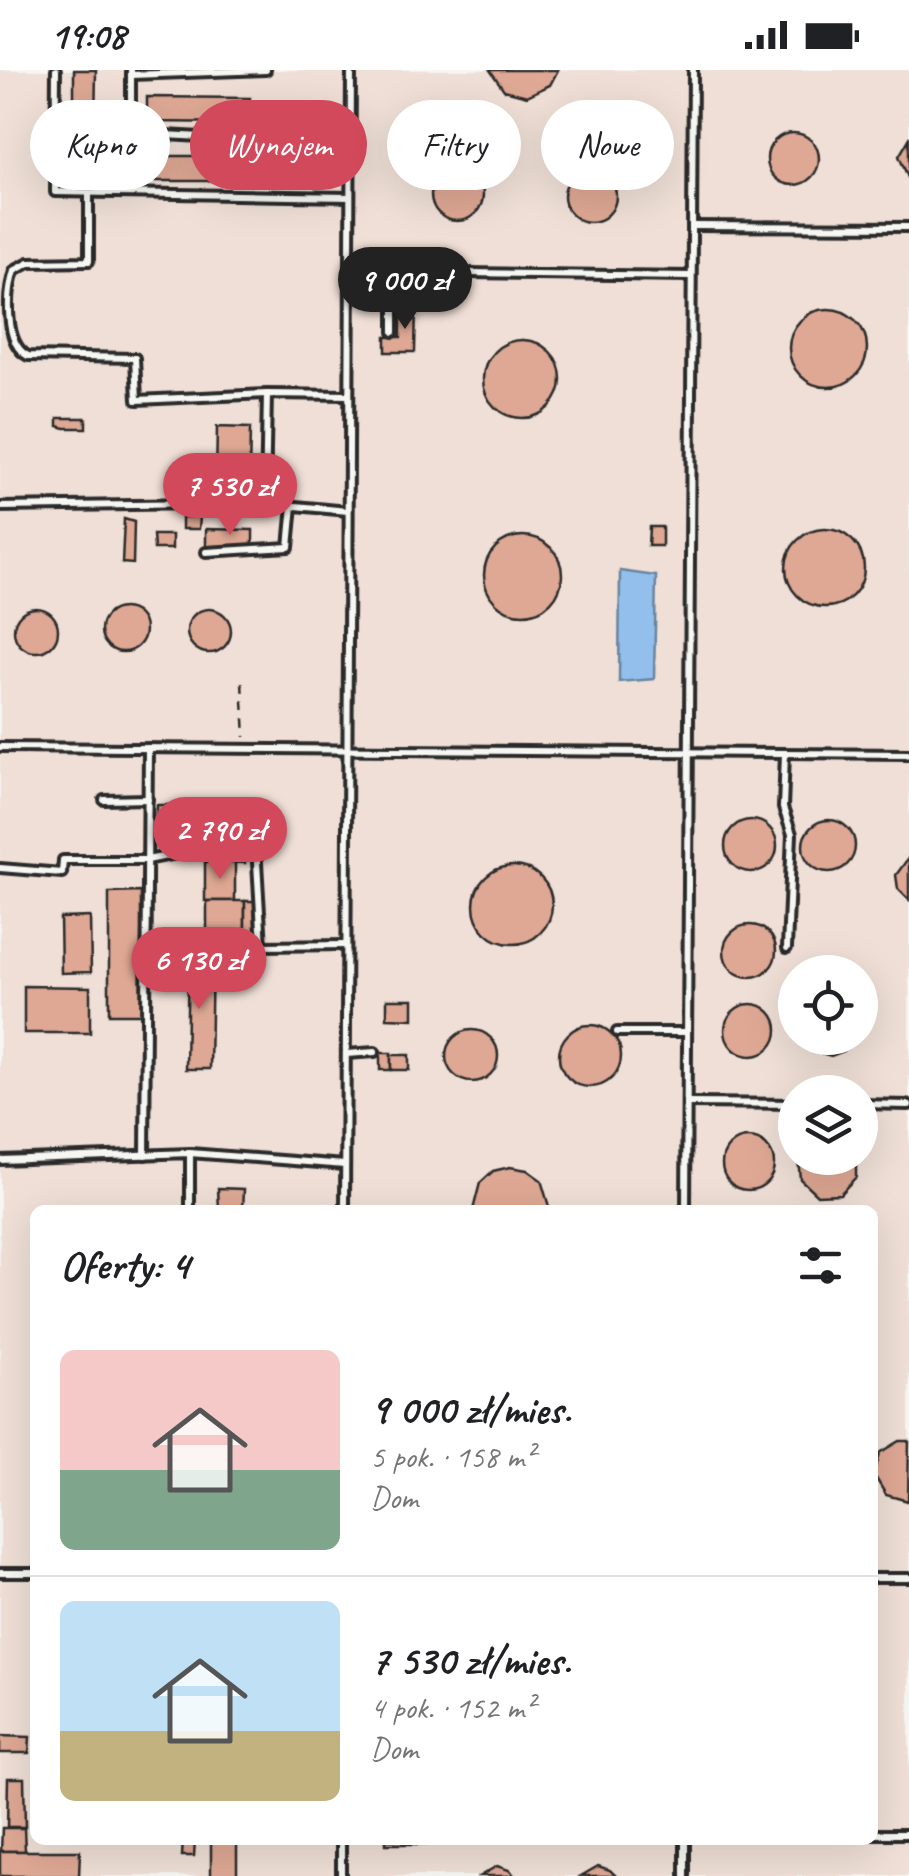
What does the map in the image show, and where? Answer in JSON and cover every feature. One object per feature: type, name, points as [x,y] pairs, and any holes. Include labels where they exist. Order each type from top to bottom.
[{"type":"lane","points":[[56,70],[56,100]]},
{"type":"lane","points":[[131,100],[131,72],[266,70]]},
{"type":"lane","points":[[345,1205],[351,70]]},
{"type":"lane","points":[[686,1205],[693,70]]},
{"type":"lane","points":[[55,190],[350,197]]},
{"type":"lane","points":[[90,193],[89,261],[29,262],[14,270],[12,334],[17,348],[28,356],[135,358],[137,400],[349,394]]},
{"type":"lane","points":[[692,226],[909,227]]},
{"type":"lane","points":[[350,272],[691,276]]},
{"type":"lane","points":[[394,272],[394,332]]},
{"type":"lane","points":[[265,502],[267,394]]},
{"type":"lane","points":[[0,506],[265,502],[348,511]]},
{"type":"lane","points":[[206,552],[290,547],[293,506]]},
{"type":"lane","points":[[0,747],[909,754]]},
{"type":"lane","points":[[145,1155],[148,748]]},
{"type":"lane","points":[[785,753],[783,808],[792,834],[786,948]]},
{"type":"lane","points":[[104,800],[148,798]]},
{"type":"lane","points":[[256,846],[262,946],[346,946]]},
{"type":"lane","points":[[0,868],[62,873],[64,860],[147,860],[207,848]]},
{"type":"lane","points":[[617,1032],[687,1032]]},
{"type":"lane","points":[[346,1054],[375,1052]]},
{"type":"lane","points":[[687,1103],[778,1104]]},
{"type":"lane","points":[[878,1104],[909,1104]]},
{"type":"lane","points":[[190,1153],[190,1205]]},
{"type":"lane","points":[[0,1160],[190,1153],[345,1165]]},
{"type":"lane","points":[[0,1573],[30,1573]]},
{"type":"lane","points":[[878,1578],[909,1578]]},
{"type":"lane","points":[[878,1834],[909,1834]]},
{"type":"lane","points":[[341,1845],[341,1876]]},
{"type":"lane","points":[[685,1845],[685,1876]]},
{"type":"path","points":[[242,682],[246,748]]},
{"type":"shaded area","points":[[0,70],[909,70],[909,1876],[0,1876]]},
{"type":"water","points":[[620,571],[656,576],[654,679],[619,682]]},
{"type":"building","points":[[74,70],[96,70],[95,100],[74,100]]},
{"type":"building","points":[[490,70],[558,70],[550,85],[527,96],[504,90]]},
{"type":"building","points":[[250,98],[190,100],[190,122],[170,122],[170,100],[147,100]]},
{"type":"building","points":[[793,133],[811,141],[819,159],[811,177],[793,185],[775,177],[767,159],[775,141]]},
{"type":"building","points":[[909,139],[909,180],[899,156]]},
{"type":"building","points":[[170,156],[190,156],[190,181],[170,181]]},
{"type":"building","points":[[432,190],[482,190],[481,205],[475,213],[457,221],[439,213],[431,195]]},
{"type":"building","points":[[565,190],[615,190],[614,206],[600,220],[580,220],[566,206]]},
{"type":"building","points":[[401,305],[416,305],[415,352],[386,352],[386,337],[401,337]]},
{"type":"building","points":[[828,309],[856,320],[867,348],[856,376],[828,387],[800,376],[789,348],[800,320]]},
{"type":"building","points":[[522,340],[550,351],[561,379],[550,407],[522,418],[494,407],[483,379],[494,351]]},
{"type":"building","points":[[58,418],[86,418],[86,428],[58,426]]},
{"type":"building","points":[[217,427],[250,428],[249,480],[216,479]]},
{"type":"building","points":[[216,480],[247,480],[247,489],[216,489]]},
{"type":"building","points":[[182,517],[200,517],[199,529],[182,529]]},
{"type":"building","points":[[124,519],[134,522],[133,564],[122,563]]},
{"type":"building","points":[[649,527],[662,527],[662,546],[648,546]]},
{"type":"building","points":[[206,529],[253,530],[253,547],[206,546]]},
{"type":"building","points":[[825,529],[853,540],[864,568],[853,596],[825,607],[797,596],[786,568],[797,540]]},
{"type":"building","points":[[153,535],[172,535],[172,549],[154,549]]},
{"type":"building","points":[[523,536],[551,547],[562,575],[551,603],[523,614],[495,603],[484,575],[495,547]]},
{"type":"building","points":[[36,608],[51,615],[58,630],[51,645],[36,652],[21,645],[14,630],[21,615]]},
{"type":"building","points":[[123,608],[138,615],[145,630],[138,645],[123,652],[108,645],[101,630],[108,615]]},
{"type":"building","points":[[209,609],[224,616],[231,631],[224,646],[209,653],[194,646],[187,631],[194,616]]},
{"type":"building","points":[[157,805],[183,805],[183,845],[156,845]]},
{"type":"building","points":[[184,806],[246,807],[245,863],[220,862],[221,838],[184,837]]},
{"type":"building","points":[[751,820],[769,828],[777,846],[769,864],[751,872],[733,864],[725,846],[733,828]]},
{"type":"building","points":[[829,820],[847,828],[855,846],[847,864],[829,872],[811,864],[803,846],[811,828]]},
{"type":"building","points":[[909,857],[909,900],[898,889],[896,875]]},
{"type":"building","points":[[205,862],[235,862],[235,901],[205,901]]},
{"type":"building","points":[[513,866],[541,877],[552,905],[541,933],[513,944],[485,933],[474,905],[485,877]]},
{"type":"building","points":[[141,892],[142,1014],[109,1014],[109,893]]},
{"type":"building","points":[[207,901],[245,901],[245,934],[207,934]]},
{"type":"building","points":[[245,901],[255,901],[255,934],[245,934]]},
{"type":"building","points":[[90,917],[91,972],[61,973],[60,918]]},
{"type":"building","points":[[750,925],[768,933],[776,951],[768,969],[750,977],[732,969],[724,951],[732,933]]},
{"type":"building","points":[[216,954],[233,954],[233,968],[216,968]]},
{"type":"building","points":[[188,955],[212,956],[210,1069],[186,1069]]},
{"type":"building","points":[[24,986],[90,987],[90,1033],[24,1033]]},
{"type":"building","points":[[387,999],[413,999],[413,1019],[387,1018]]},
{"type":"building","points":[[751,1004],[769,1012],[777,1030],[769,1048],[751,1056],[733,1048],[725,1030],[733,1012]]},
{"type":"building","points":[[590,1025],[612,1034],[621,1056],[612,1078],[590,1087],[568,1078],[559,1056],[568,1034]]},
{"type":"building","points":[[472,1030],[490,1038],[498,1056],[490,1074],[472,1082],[454,1074],[446,1056],[454,1038]]},
{"type":"building","points":[[380,1053],[391,1053],[391,1070],[380,1070]]},
{"type":"building","points":[[391,1055],[409,1055],[409,1070],[391,1070]]},
{"type":"building","points":[[748,1138],[766,1146],[774,1164],[766,1182],[748,1190],[730,1182],[722,1164],[730,1146]]},
{"type":"building","points":[[510,1167],[527,1170],[541,1180],[548,1205],[474,1205],[480,1183],[493,1171]]},
{"type":"building","points":[[800,1175],[856,1175],[840,1194],[817,1195]]},
{"type":"building","points":[[218,1188],[244,1189],[243,1205],[219,1205]]},
{"type":"building","points":[[900,1441],[909,1441],[908,1501],[886,1495],[878,1482],[880,1453]]},
{"type":"building","points":[[0,1736],[30,1737],[29,1753],[0,1753]]},
{"type":"building","points":[[8,1778],[24,1778],[25,1827],[7,1827]]},
{"type":"building","points":[[2,1828],[24,1828],[25,1851],[1,1851]]},
{"type":"building","points":[[183,1845],[195,1845],[194,1856],[182,1856]]},
{"type":"building","points":[[211,1845],[237,1845],[237,1876],[211,1876]]},
{"type":"building","points":[[0,1851],[80,1851],[79,1876],[0,1876]]},
{"type":"building","points":[[497,1866],[509,1870],[515,1876],[480,1876]]},
{"type":"building","points":[[598,1866],[610,1870],[616,1876],[581,1876]]}]
